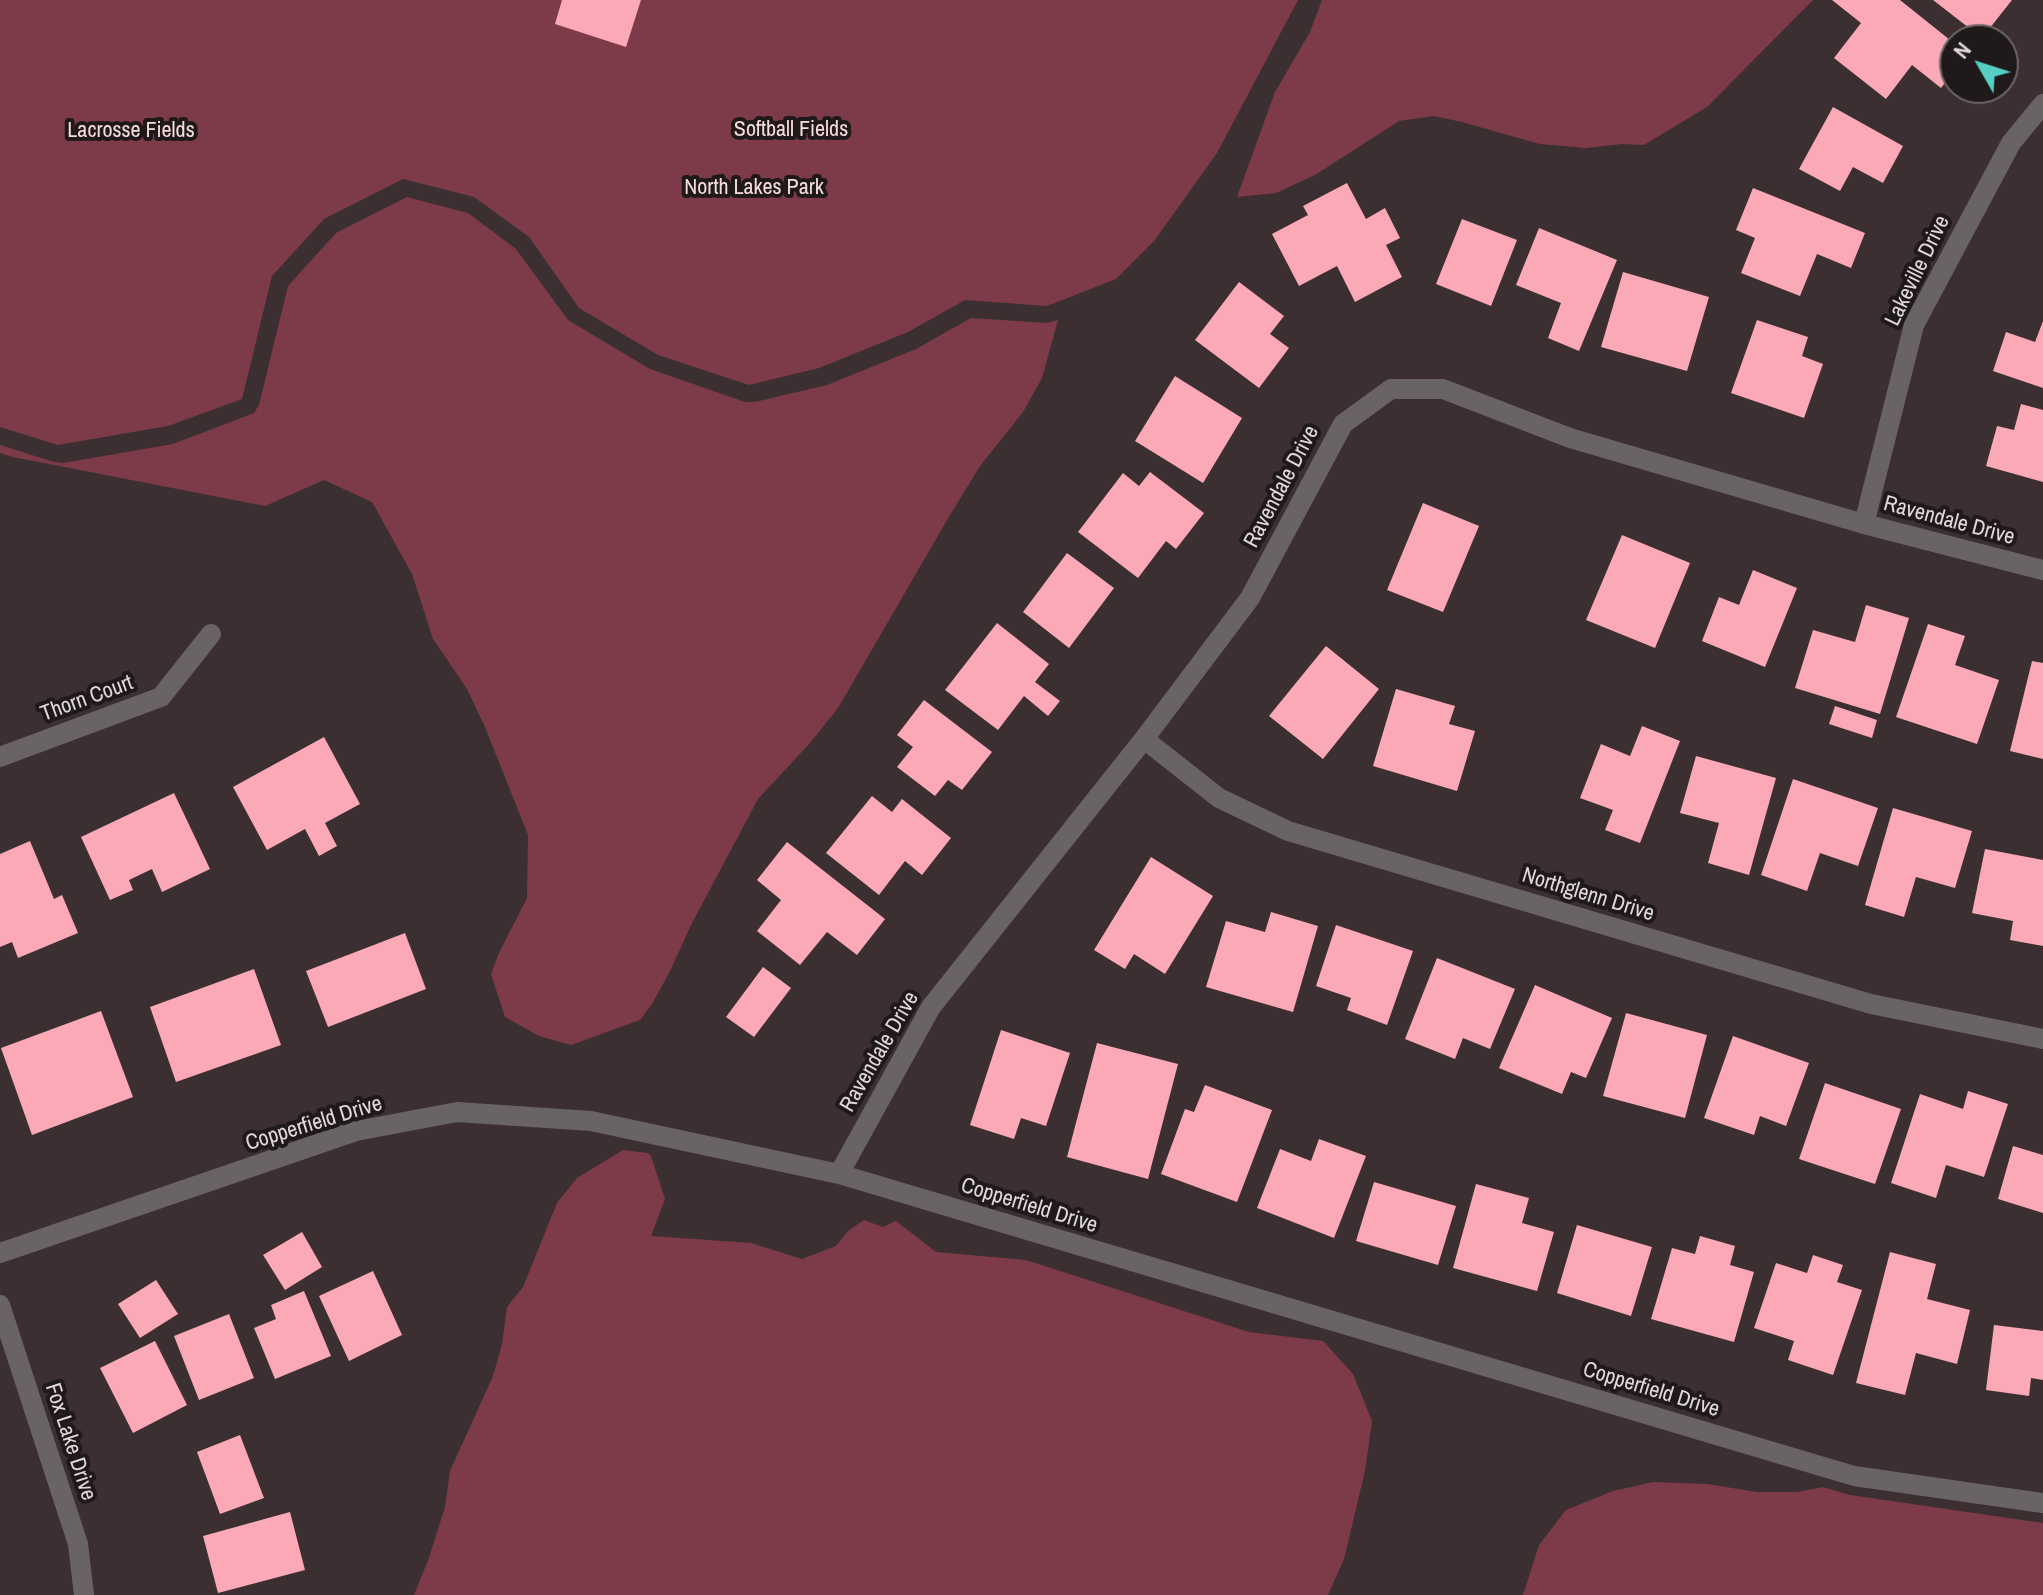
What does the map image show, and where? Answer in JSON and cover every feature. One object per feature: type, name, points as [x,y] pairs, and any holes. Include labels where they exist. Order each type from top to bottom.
[{"type":"street","name":"Lakeville Drive","points":[[1864,524],[1914,325],[2011,143],[2043,104]]},
{"type":"street","name":"Ravendale Drive","points":[[839,1174],[931,1007],[1144,739],[1250,598],[1343,424],[1391,389],[1443,389],[1570,438],[1864,524],[2043,570]]},
{"type":"street","name":"Thorn Court","points":[[0,757],[161,697],[211,634]]},
{"type":"street","name":"Northglenn Drive","points":[[1144,739],[1219,798],[1288,831],[1871,1004],[2043,1039]]},
{"type":"street","name":"Copperfield Drive","points":[[0,1253],[356,1131],[457,1112],[591,1121],[839,1174],[1854,1476],[2043,1503]]},
{"type":"street","name":"Fox Lake Drive","points":[[0,1305],[78,1544],[84,1595]]},
{"type":"green space","name":"North Lakes Park","points":[[0,0],[1298,0],[1217,153],[1154,241],[1116,279],[1047,306],[965,300],[908,332],[819,368],[749,385],[658,355],[579,308],[529,237],[474,197],[403,179],[324,219],[272,276],[242,399],[168,426],[58,445],[0,427]]},
{"type":"green space","points":[[1322,0],[1813,0],[1707,107],[1644,145],[1586,148],[1540,144],[1434,116],[1399,121],[1315,175],[1276,193],[1237,197],[1275,92],[1310,32]]},
{"type":"green space","points":[[407,197],[468,213],[516,249],[568,320],[650,369],[745,402],[827,385],[916,349],[971,318],[1047,323],[1058,320],[1042,378],[1023,412],[980,466],[838,708],[758,799],[652,1004],[640,1020],[571,1045],[539,1036],[505,1017],[491,974],[527,898],[528,835],[485,727],[467,689],[433,639],[412,574],[372,502],[324,480],[265,506],[0,453],[0,445],[63,463],[173,444],[254,413],[259,405],[288,286],[336,233]]},
{"type":"green space","points":[[623,1150],[651,1156],[665,1199],[651,1236],[751,1243],[802,1259],[836,1246],[848,1231],[864,1220],[883,1227],[896,1221],[936,1252],[1026,1260],[1249,1332],[1323,1341],[1353,1374],[1372,1421],[1365,1471],[1344,1559],[1328,1595],[414,1595],[445,1507],[450,1471],[493,1376],[502,1344],[507,1307],[523,1287],[557,1203],[577,1178]]},
{"type":"green space","points":[[1653,1482],[1707,1484],[1757,1492],[1797,1492],[1823,1487],[1850,1495],[2043,1523],[2043,1595],[1523,1595],[1539,1545],[1566,1510],[1613,1491]]},
{"type":"building","points":[[562,0],[641,0],[626,47],[555,24]]},
{"type":"building","points":[[1832,0],[1900,0],[1939,31],[1939,86],[1912,65],[1886,99],[1834,58],[1861,23]]},
{"type":"building","points":[[1933,0],[2012,0],[1993,24],[1964,24]]},
{"type":"building","points":[[1833,107],[1903,146],[1883,183],[1853,167],[1840,191],[1799,169]]},
{"type":"building","points":[[1347,183],[1366,219],[1385,208],[1400,238],[1386,245],[1402,277],[1355,302],[1337,266],[1299,286],[1272,234],[1308,215],[1303,206]]},
{"type":"building","points":[[1753,188],[1865,233],[1851,268],[1817,254],[1800,296],[1741,273],[1755,238],[1736,230]]},
{"type":"building","points":[[1462,219],[1517,240],[1491,306],[1436,284]]},
{"type":"building","points":[[1539,228],[1617,260],[1579,351],[1548,338],[1561,303],[1516,285]]},
{"type":"building","points":[[1623,272],[1709,297],[1687,371],[1601,347]]},
{"type":"building","points":[[1239,282],[1284,316],[1270,334],[1289,348],[1259,388],[1195,340]]},
{"type":"building","points":[[1757,320],[1808,337],[1802,356],[1823,364],[1804,418],[1731,393]]},
{"type":"building","points":[[2043,321],[2043,388],[1993,371],[2006,332],[2035,342]]},
{"type":"building","points":[[1175,376],[1242,418],[1203,483],[1135,441]]},
{"type":"building","points":[[2021,404],[2043,410],[2043,482],[1986,466],[1997,426],[2014,430]]},
{"type":"building","points":[[1150,472],[1204,513],[1176,549],[1166,541],[1138,578],[1078,532],[1123,473],[1139,486]]},
{"type":"building","points":[[1423,503],[1479,526],[1443,612],[1387,590]]},
{"type":"building","points":[[1622,535],[1690,563],[1655,648],[1586,620]]},
{"type":"building","points":[[1067,553],[1114,588],[1069,648],[1023,612]]},
{"type":"building","points":[[1753,570],[1797,588],[1765,667],[1702,641],[1719,597],[1739,605]]},
{"type":"building","points":[[1866,605],[1909,618],[1880,714],[1795,688],[1813,630],[1855,642]]},
{"type":"building","points":[[997,623],[1049,664],[1035,682],[1060,701],[1048,716],[1024,696],[998,730],[945,690]]},
{"type":"building","points":[[1928,624],[1965,636],[1955,665],[1999,680],[1977,744],[1896,717]]},
{"type":"building","points":[[1326,646],[1379,689],[1323,759],[1269,716]]},
{"type":"building","points":[[2032,661],[2043,663],[2043,759],[2010,751]]},
{"type":"building","points":[[1396,689],[1455,706],[1449,724],[1475,731],[1457,791],[1373,766]]},
{"type":"building","points":[[924,700],[992,752],[962,790],[948,780],[935,796],[897,767],[913,747],[897,735]]},
{"type":"building","points":[[1835,706],[1877,720],[1872,738],[1829,724]]},
{"type":"building","points":[[1642,726],[1680,741],[1640,843],[1605,830],[1613,810],[1580,798],[1601,744],[1630,756]]},
{"type":"building","points":[[324,737],[360,804],[325,823],[337,846],[319,856],[305,829],[267,850],[233,787]]},
{"type":"building","points":[[1696,756],[1776,778],[1749,875],[1708,863],[1719,823],[1680,813]]},
{"type":"building","points":[[1793,779],[1878,808],[1858,866],[1820,853],[1807,891],[1761,875]]},
{"type":"building","points":[[174,793],[210,869],[162,892],[152,869],[129,880],[133,890],[110,900],[81,837]]},
{"type":"building","points":[[872,796],[892,812],[902,799],[951,838],[922,875],[905,861],[879,895],[826,853]]},
{"type":"building","points":[[1893,808],[1972,831],[1955,888],[1916,877],[1904,917],[1865,905]]},
{"type":"building","points":[[30,841],[54,899],[62,895],[78,933],[18,958],[12,942],[0,947],[0,854]]},
{"type":"building","points":[[787,842],[885,919],[857,955],[827,932],[800,965],[757,931],[781,900],[757,880]]},
{"type":"building","points":[[1985,849],[2043,860],[2043,946],[2010,940],[2013,921],[1972,913]]},
{"type":"building","points":[[1151,857],[1213,896],[1165,974],[1134,954],[1125,969],[1094,950]]},
{"type":"building","points":[[1271,912],[1318,926],[1293,1012],[1206,987],[1226,921],[1265,932]]},
{"type":"building","points":[[1336,925],[1413,951],[1387,1025],[1347,1010],[1351,998],[1316,986]]},
{"type":"building","points":[[405,933],[426,989],[328,1027],[306,971]]},
{"type":"building","points":[[1437,958],[1515,989],[1490,1049],[1463,1038],[1455,1059],[1405,1039]]},
{"type":"building","points":[[763,967],[791,988],[754,1037],[726,1017]]},
{"type":"building","points":[[254,969],[281,1045],[176,1082],[150,1007]]},
{"type":"building","points":[[1535,985],[1612,1018],[1586,1078],[1571,1072],[1562,1094],[1499,1068]]},
{"type":"building","points":[[101,1011],[133,1097],[32,1135],[1,1048]]},
{"type":"building","points":[[1626,1013],[1707,1035],[1685,1118],[1603,1096]]},
{"type":"building","points":[[1001,1030],[1070,1053],[1046,1126],[1021,1118],[1014,1139],[970,1125]]},
{"type":"building","points":[[1733,1036],[1809,1063],[1786,1126],[1760,1116],[1754,1135],[1704,1118]]},
{"type":"building","points":[[1097,1043],[1178,1064],[1148,1179],[1067,1157]]},
{"type":"building","points":[[1825,1083],[1901,1109],[1875,1184],[1799,1159]]},
{"type":"building","points":[[1205,1085],[1272,1110],[1237,1202],[1161,1174],[1185,1109],[1194,1112]]},
{"type":"building","points":[[1968,1091],[2008,1104],[1984,1177],[1946,1165],[1936,1198],[1891,1183],[1920,1094],[1963,1109]]},
{"type":"building","points":[[1319,1139],[1366,1156],[1334,1238],[1257,1208],[1280,1149],[1311,1161]]},
{"type":"building","points":[[2013,1146],[2043,1155],[2043,1213],[1998,1199]]},
{"type":"building","points":[[1374,1182],[1456,1206],[1438,1265],[1356,1241]]},
{"type":"building","points":[[1476,1184],[1529,1198],[1522,1223],[1554,1232],[1537,1291],[1453,1268]]},
{"type":"building","points":[[1577,1225],[1652,1247],[1631,1316],[1557,1293]]},
{"type":"building","points":[[302,1232],[322,1267],[285,1290],[263,1255]]},
{"type":"building","points":[[1700,1236],[1735,1246],[1730,1265],[1754,1272],[1734,1342],[1651,1319],[1672,1248],[1695,1254]]},
{"type":"building","points":[[1890,1252],[1936,1264],[1927,1299],[1970,1310],[1957,1364],[1916,1353],[1905,1395],[1856,1383]]},
{"type":"building","points":[[1813,1255],[1843,1265],[1837,1282],[1862,1290],[1833,1375],[1788,1360],[1794,1341],[1754,1328],[1776,1263],[1807,1273]]},
{"type":"building","points":[[373,1271],[402,1335],[349,1361],[319,1296]]},
{"type":"building","points":[[156,1280],[178,1314],[140,1338],[118,1304]]},
{"type":"building","points":[[304,1291],[331,1356],[275,1379],[254,1328],[276,1319],[271,1305]]},
{"type":"building","points":[[229,1314],[254,1378],[199,1400],[174,1336]]},
{"type":"building","points":[[1994,1325],[2043,1331],[2043,1380],[2031,1378],[2029,1396],[1986,1390]]},
{"type":"building","points":[[155,1341],[187,1405],[133,1433],[100,1368]]},
{"type":"building","points":[[240,1435],[264,1498],[220,1514],[197,1452]]},
{"type":"building","points":[[290,1512],[305,1570],[218,1593],[203,1536]]},
{"type":"park label","name":"Softball Fields","points":[[791,130]]},
{"type":"park label","name":"Lacrosse Fields","points":[[131,131]]}]
